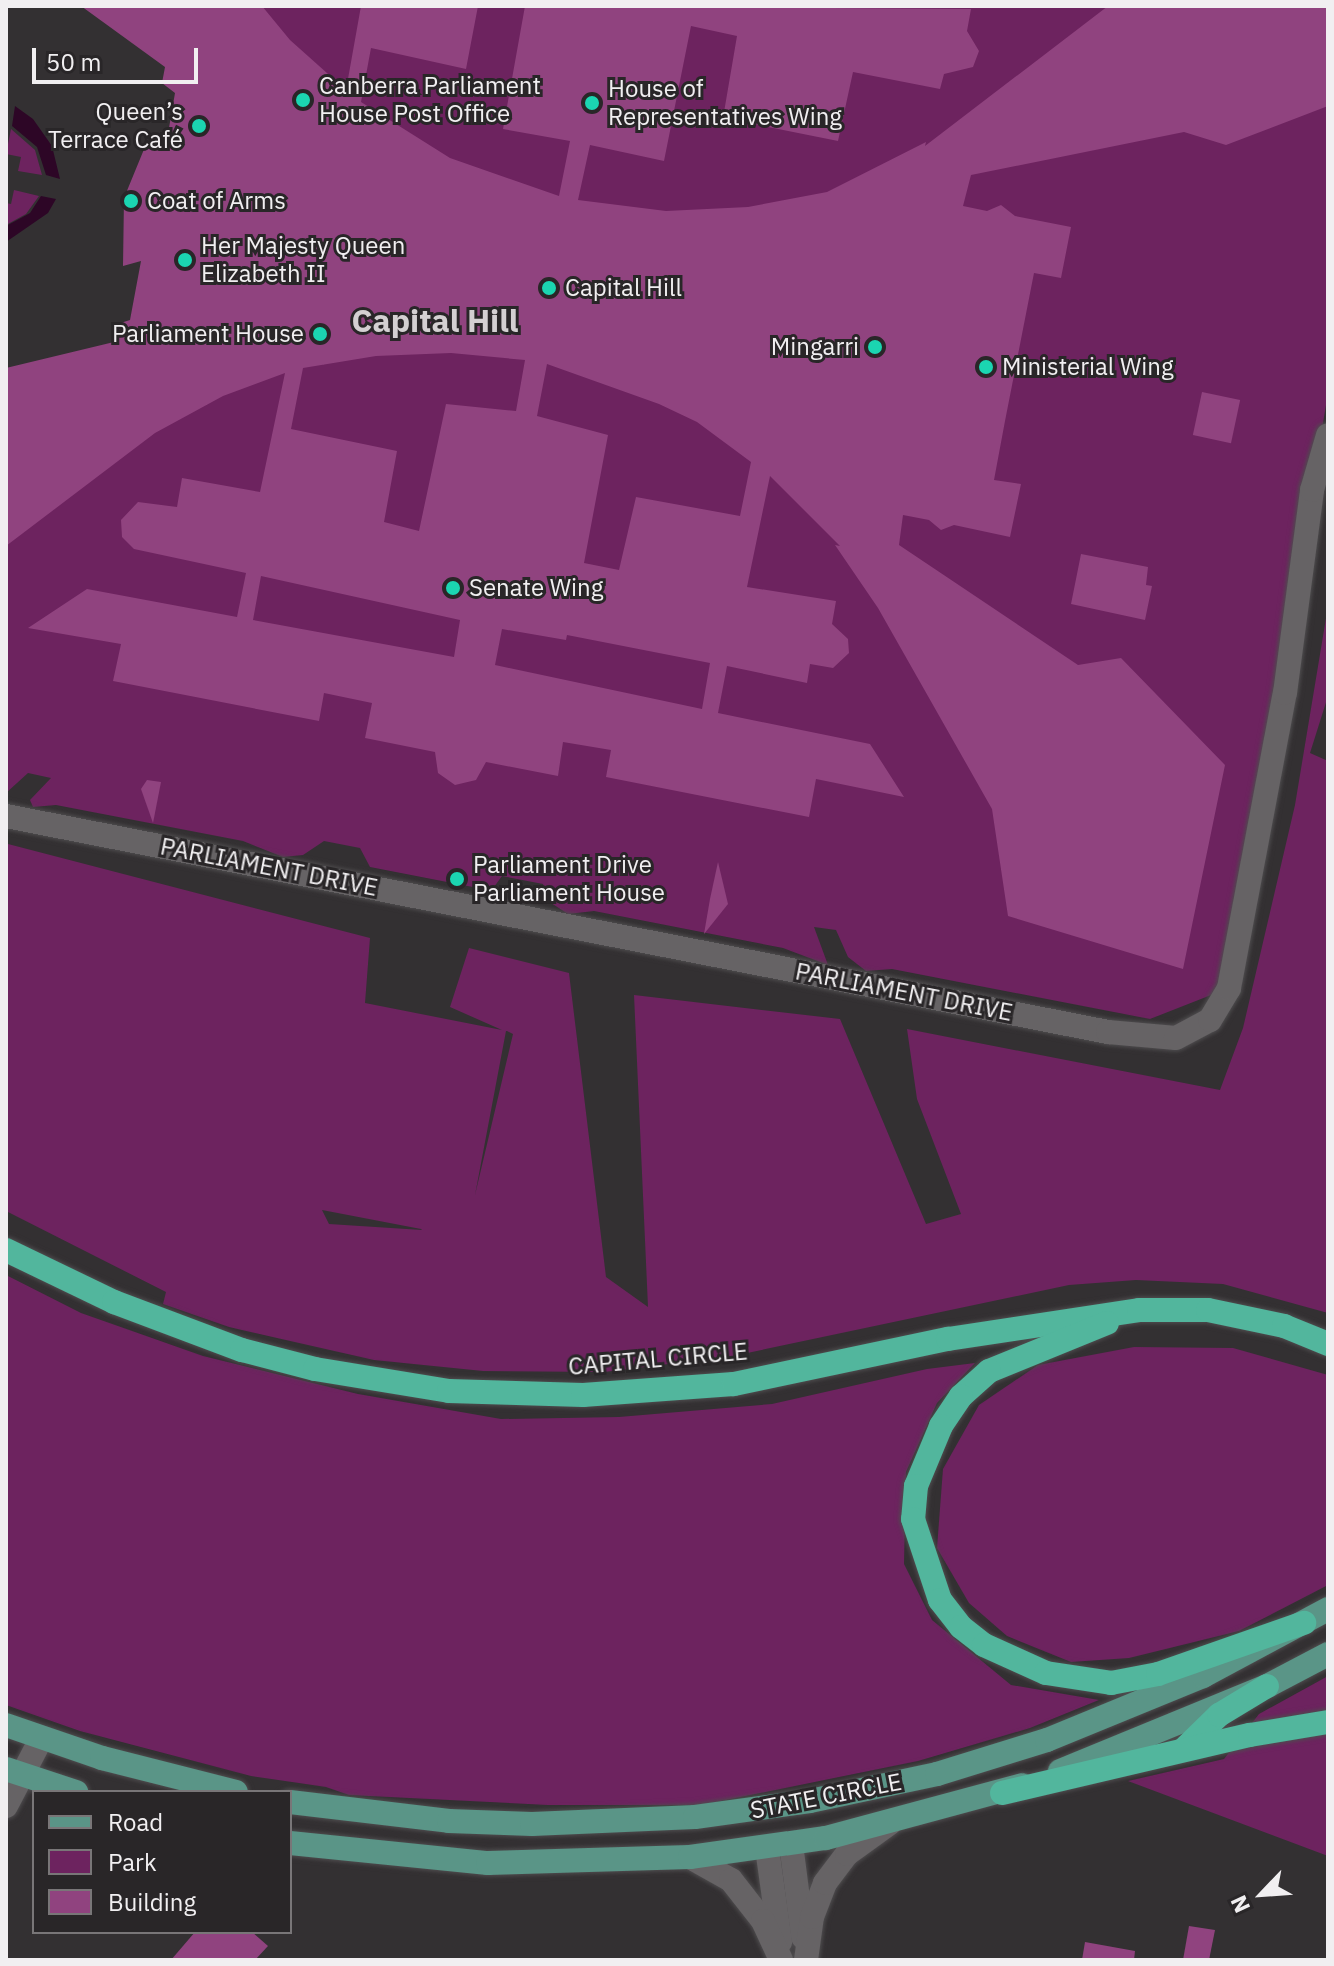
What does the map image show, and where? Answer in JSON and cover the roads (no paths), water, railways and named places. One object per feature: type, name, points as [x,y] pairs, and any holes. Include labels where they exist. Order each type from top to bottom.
[{"type":"highway","name":"CAPITAL CIRCLE","points":[[6,1250],[114,1302],[242,1350],[315,1369],[449,1391],[583,1395],[734,1384],[948,1339],[1139,1310],[1208,1310],[1284,1326],[1328,1344]]},
{"type":"highway","points":[[1139,1310],[989,1371],[961,1396],[941,1426],[916,1486],[913,1519],[940,1600],[961,1627],[984,1645],[1046,1673],[1111,1683],[1158,1674],[1304,1623]]},
{"type":"highway","points":[[1179,1751],[1219,1715],[1267,1686]]},
{"type":"highway","points":[[1002,1793],[1179,1751],[1328,1722]]},
{"type":"main road","name":"STATE CIRCLE","points":[[292,1802],[418,1819],[532,1824],[642,1821],[774,1807],[937,1774],[1047,1740],[1203,1676],[1328,1609]]},
{"type":"main road","name":"STATE CIRCLE","points":[[292,1843],[488,1863],[690,1857],[779,1846],[890,1823],[1002,1793],[1267,1686],[1328,1654]]},
{"type":"main road","points":[[6,1725],[41,1739],[229,1790]]},
{"type":"main road","points":[[14,1771],[70,1790]]},
{"type":"main road","points":[[774,1807],[779,1846]]},
{"type":"street","name":"PARLIAMENT DRIVE","points":[[6,816],[1108,1032],[1176,1038],[1210,1020],[1229,988],[1285,693],[1312,490],[1328,435]]},
{"type":"street","points":[[6,1806],[14,1771],[41,1739]]},
{"type":"street","points":[[806,1960],[812,1917],[825,1883],[847,1854],[890,1823]]},
{"type":"street","points":[[779,1846],[806,1960]]},
{"type":"street","points":[[779,1846],[781,1960]]},
{"type":"street","points":[[690,1857],[731,1880],[763,1921],[781,1960]]},
{"type":"place","name":"Canberra Parliament House Post Office","points":[[303,100]]},
{"type":"place","name":"House of Representatives Wing","points":[[592,103]]},
{"type":"place","name":"Queen’s Terrace Café","points":[[199,126]]},
{"type":"place","name":"Coat of Arms","points":[[131,201]]},
{"type":"place","name":"Her Majesty Queen Elizabeth II","points":[[185,260]]},
{"type":"place","name":"Capital Hill","points":[[549,288]]},
{"type":"place","name":"Parliament House","points":[[320,334]]},
{"type":"place","name":"Mingarri","points":[[875,347]]},
{"type":"place","name":"Ministerial Wing","points":[[986,367]]},
{"type":"place","name":"Senate Wing","points":[[453,588]]},
{"type":"place","name":"Parliament Drive Parliament House","points":[[457,879]]},
{"type":"district","name":"Capital Hill","points":[[435,320]]}]
